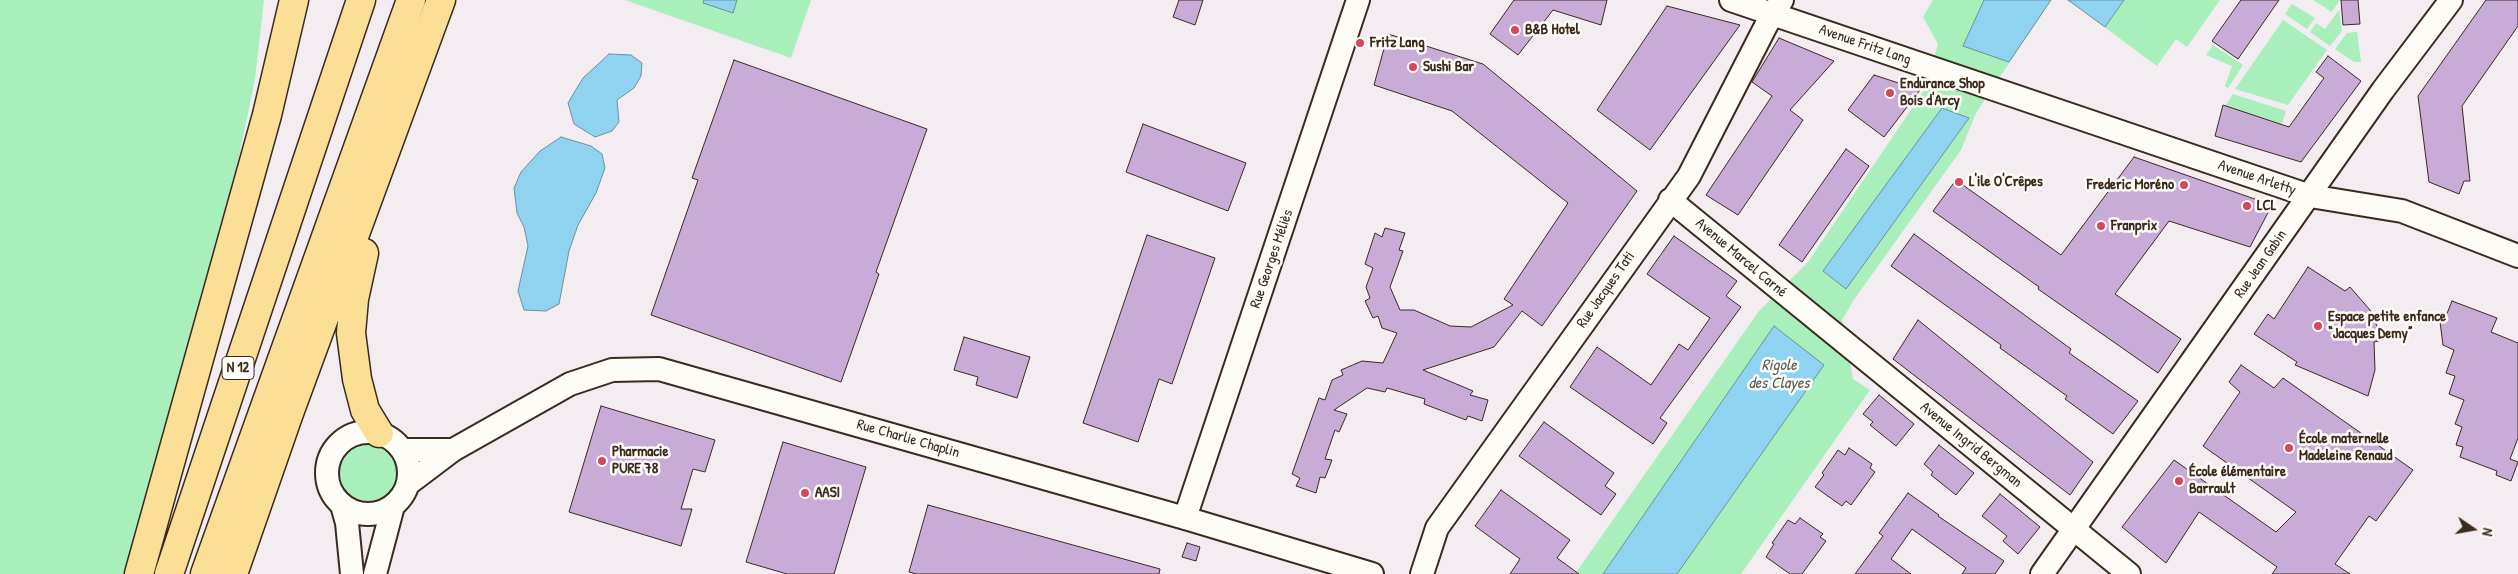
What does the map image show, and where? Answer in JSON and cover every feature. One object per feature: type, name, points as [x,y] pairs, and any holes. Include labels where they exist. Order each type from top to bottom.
[{"type":"highway","points":[[139,574],[266,115],[294,0]]},
{"type":"highway","name":"N 12","points":[[169,574],[361,0]]},
{"type":"highway","name":"N 12","points":[[205,574],[411,0]]},
{"type":"highway","points":[[233,574],[288,416],[368,203],[441,0]]},
{"type":"highway","points":[[368,203],[367,241],[354,299],[352,333],[357,379],[365,410],[379,433]]},
{"type":"street","name":"Rue Georges Méliès","points":[[1185,518],[1358,0]]},
{"type":"street","name":"Avenue Fritz Lang","points":[[1731,0],[1777,7],[1998,90]]},
{"type":"street","name":"Rue Jean Gabin","points":[[2042,574],[2384,90],[2451,0]]},
{"type":"street","name":"Rue Jacques Tati","points":[[1422,574],[1437,528],[1689,176],[1777,7]]},
{"type":"street","name":"Avenue Arletty","points":[[1998,90],[2310,196],[2402,211],[2518,256]]},
{"type":"street","name":"Avenue Marcel Carné","points":[[1670,200],[1812,317]]},
{"type":"street","name":"Avenue Ingrid Bergman","points":[[1812,317],[2129,574]]},
{"type":"street","name":"Rue Charlie Chaplin","points":[[408,484],[454,450],[570,384],[612,370],[659,369],[1185,518],[1372,574]]},
{"type":"street","points":[[365,432],[379,433],[396,443],[402,450],[409,472],[408,484],[402,496],[393,506],[381,512],[368,514],[354,512],[342,505],[333,495],[328,482],[327,468],[331,454],[340,443],[351,435],[365,432]]},
{"type":"street","name":"Rue Charlie Chaplin","points":[[402,450],[454,450]]},
{"type":"street","points":[[342,505],[352,574]]},
{"type":"street","points":[[375,574],[393,506]]},
{"type":"green space","points":[[0,0],[264,0],[255,79],[195,368],[138,574],[0,574]]},
{"type":"green space","points":[[625,0],[811,0],[791,58]]},
{"type":"green space","points":[[1933,0],[2051,0],[1976,113],[1961,150],[1853,301],[1842,320],[1853,379],[1870,390],[1741,574],[1575,574],[1759,311],[1808,262],[1925,89],[1938,44],[1923,17]]},
{"type":"green space","points":[[2068,0],[2220,0],[2187,47],[2176,39],[2157,66]]},
{"type":"green space","points":[[2313,0],[2339,0],[2339,1],[2332,12]]},
{"type":"green space","points":[[2292,4],[2315,18],[2307,29],[2285,14]]},
{"type":"green space","points":[[2339,10],[2342,31],[2330,46],[2310,32],[2316,23],[2325,29]]},
{"type":"green space","points":[[2283,20],[2327,50],[2288,105],[2235,89]]},
{"type":"green space","points":[[2357,32],[2361,62],[2354,62],[2335,49],[2347,33]]},
{"type":"green space","points":[[2213,45],[2243,65],[2228,88],[2225,86],[2232,66],[2206,55]]},
{"type":"green space","points":[[2233,94],[2286,111],[2282,124],[2225,106]]},
{"type":"green space","points":[[368,445],[379,447],[388,453],[394,462],[396,473],[394,484],[388,493],[379,499],[368,501],[357,499],[348,493],[342,484],[340,473],[342,462],[348,453],[357,447]]},
{"type":"water","points":[[704,0],[737,0],[733,13],[703,3]]},
{"type":"water","points":[[1984,0],[2051,0],[2009,62],[1963,46]]},
{"type":"water","points":[[2068,0],[2124,0],[2105,27]]},
{"type":"water","points":[[609,54],[631,55],[642,63],[641,76],[634,88],[617,100],[619,122],[612,131],[595,137],[574,124],[568,103],[583,78]]},
{"type":"water","points":[[1942,108],[1969,118],[1846,289],[1823,271]]},
{"type":"water","points":[[561,137],[591,146],[602,154],[605,168],[596,193],[578,225],[569,251],[559,304],[546,311],[524,310],[518,291],[528,246],[524,227],[517,213],[514,188],[521,172],[540,151]]},
{"type":"water","name":"Rigole des Clayes","points":[[1774,326],[1824,365],[1677,574],[1603,574]]},
{"type":"building","points":[[1179,0],[1203,0],[1195,25],[1173,17]]},
{"type":"building","name":"B&B Hotel","points":[[1514,0],[1607,0],[1601,25],[1553,10],[1518,55],[1490,34]]},
{"type":"building","points":[[2241,0],[2279,0],[2238,59],[2212,41]]},
{"type":"building","points":[[2341,0],[2358,0],[2360,24],[2343,25]]},
{"type":"building","points":[[2486,0],[2518,0],[2518,26],[2462,106],[2470,181],[2464,181],[2459,194],[2429,182],[2418,96]]},
{"type":"building","points":[[1667,6],[1740,25],[1650,150],[1597,110]]},
{"type":"building","points":[[1388,34],[1483,64],[1637,191],[1542,326],[1522,311],[1494,347],[1423,370],[1473,391],[1470,395],[1488,400],[1482,421],[1468,416],[1466,420],[1424,404],[1425,399],[1387,388],[1385,392],[1367,388],[1334,410],[1347,414],[1339,432],[1335,430],[1325,459],[1332,460],[1325,478],[1320,477],[1316,493],[1296,486],[1300,478],[1292,474],[1319,398],[1325,400],[1332,380],[1343,375],[1341,370],[1362,361],[1383,363],[1397,333],[1382,328],[1378,316],[1373,318],[1365,301],[1370,298],[1366,287],[1373,268],[1365,264],[1375,233],[1382,237],[1385,228],[1405,233],[1399,250],[1403,251],[1390,287],[1400,310],[1414,310],[1450,326],[1471,327],[1513,305],[1504,299],[1568,203],[1452,111],[1374,85]]},
{"type":"building","points":[[1779,38],[1834,61],[1790,110],[1803,120],[1738,215],[1706,195],[1772,96],[1752,82]]},
{"type":"building","points":[[2328,56],[2361,81],[2301,162],[2215,136],[2223,105],[2289,127],[2324,78],[2316,72]]},
{"type":"building","points":[[734,60],[927,129],[876,272],[879,274],[841,382],[651,315],[698,180],[692,178]]},
{"type":"building","points":[[1874,75],[1920,90],[1884,137],[1848,110]]},
{"type":"building","points":[[1143,124],[1246,163],[1228,211],[1126,172]]},
{"type":"building","points":[[1846,149],[1869,166],[1802,262],[1779,245]]},
{"type":"building","points":[[2134,157],[2272,205],[2250,247],[2169,221],[2115,294],[2181,339],[2158,373],[2038,289],[2039,287],[1933,211],[1956,180],[2061,255]]},
{"type":"building","points":[[1914,234],[2071,349],[2069,353],[2138,401],[2113,434],[2065,399],[2067,396],[2000,348],[2001,345],[1891,266]]},
{"type":"building","points":[[1147,235],[1215,258],[1172,384],[1159,379],[1138,442],[1083,423]]},
{"type":"building","points":[[1674,236],[1737,281],[1726,296],[1741,307],[1660,418],[1667,423],[1653,444],[1570,387],[1597,347],[1651,385],[1679,344],[1688,350],[1710,318],[1647,274]]},
{"type":"building","name":"Espace petite enfance “Jacques Demy”","points":[[2308,267],[2345,291],[2350,287],[2370,310],[2383,340],[2374,342],[2375,370],[2368,396],[2295,365],[2297,362],[2254,334],[2268,314],[2274,319]]},
{"type":"building","points":[[2452,301],[2497,318],[2491,332],[2518,343],[2518,438],[2510,459],[2518,462],[2511,481],[2496,475],[2497,471],[2460,457],[2463,447],[2456,445],[2462,427],[2455,424],[2464,400],[2449,394],[2455,376],[2446,373],[2454,350],[2443,345],[2439,314],[2446,316]]},
{"type":"building","points":[[1918,320],[2093,462],[2070,495],[1893,359]]},
{"type":"building","points":[[964,337],[1030,357],[1017,398],[976,385],[978,377],[954,370]]},
{"type":"building","name":"École maternelle Madeleine Renaud","points":[[2241,365],[2274,388],[2283,378],[2413,470],[2376,521],[2369,516],[2335,564],[2350,574],[2272,574],[2277,567],[2199,512],[2166,563],[2122,527],[2174,460],[2276,532],[2296,512],[2203,446],[2240,392],[2229,382]]},
{"type":"building","points":[[1879,395],[1914,424],[1896,446],[1870,425],[1873,422],[1863,414]]},
{"type":"building","points":[[601,406],[715,440],[705,472],[693,469],[681,509],[692,509],[681,546],[569,512]]},
{"type":"building","points":[[1544,422],[1614,473],[1605,486],[1616,494],[1601,515],[1519,456]]},
{"type":"building","points":[[783,442],[866,467],[834,574],[787,574],[746,562]]},
{"type":"building","points":[[1939,445],[1974,473],[1956,495],[1931,475],[1933,472],[1924,464]]},
{"type":"building","points":[[1849,448],[1872,464],[1870,468],[1875,472],[1851,505],[1846,501],[1842,506],[1815,487],[1838,450],[1845,455]]},
{"type":"building","points":[[1501,490],[1570,540],[1557,558],[1579,574],[1510,574],[1520,559],[1475,526]]},
{"type":"building","points":[[1908,493],[2004,561],[1995,574],[1962,574],[1966,568],[1912,529],[1891,559],[1911,574],[1855,574],[1883,536],[1879,533]]},
{"type":"building","points":[[2000,494],[2040,527],[2018,554],[2003,541],[2007,536],[1982,516]]},
{"type":"building","points":[[928,505],[1160,569],[1159,574],[917,574],[909,572]]},
{"type":"building","points":[[1800,518],[1823,534],[1820,537],[1826,541],[1802,574],[1790,574],[1766,557],[1774,544],[1772,543],[1788,520],[1795,524]]},
{"type":"building","points":[[1187,543],[1200,547],[1196,561],[1182,557]]},
{"type":"place","name":"B&B Hotel","points":[[1515,30]]},
{"type":"place","name":"Fritz Lang","points":[[1360,43]]},
{"type":"place","name":"Sushi Bar","points":[[1413,67]]},
{"type":"place","name":"Endurance Shop Bois d'Arcy","points":[[1890,93]]},
{"type":"place","name":"L'ile O'Crêpes","points":[[1959,182]]},
{"type":"place","name":"Frederic Moréno","points":[[2184,185]]},
{"type":"place","name":"LCL","points":[[2247,206]]},
{"type":"place","name":"Franprix","points":[[2101,226]]},
{"type":"place","name":"Espace petite enfance “Jacques Demy”","points":[[2318,326]]},
{"type":"place","name":"École maternelle Madeleine Renaud","points":[[2289,448]]},
{"type":"place","name":"Pharmacie PURE 78","points":[[602,461]]},
{"type":"place","name":"École élémentaire Barrault","points":[[2179,481]]},
{"type":"place","name":"AASI","points":[[805,493]]}]
